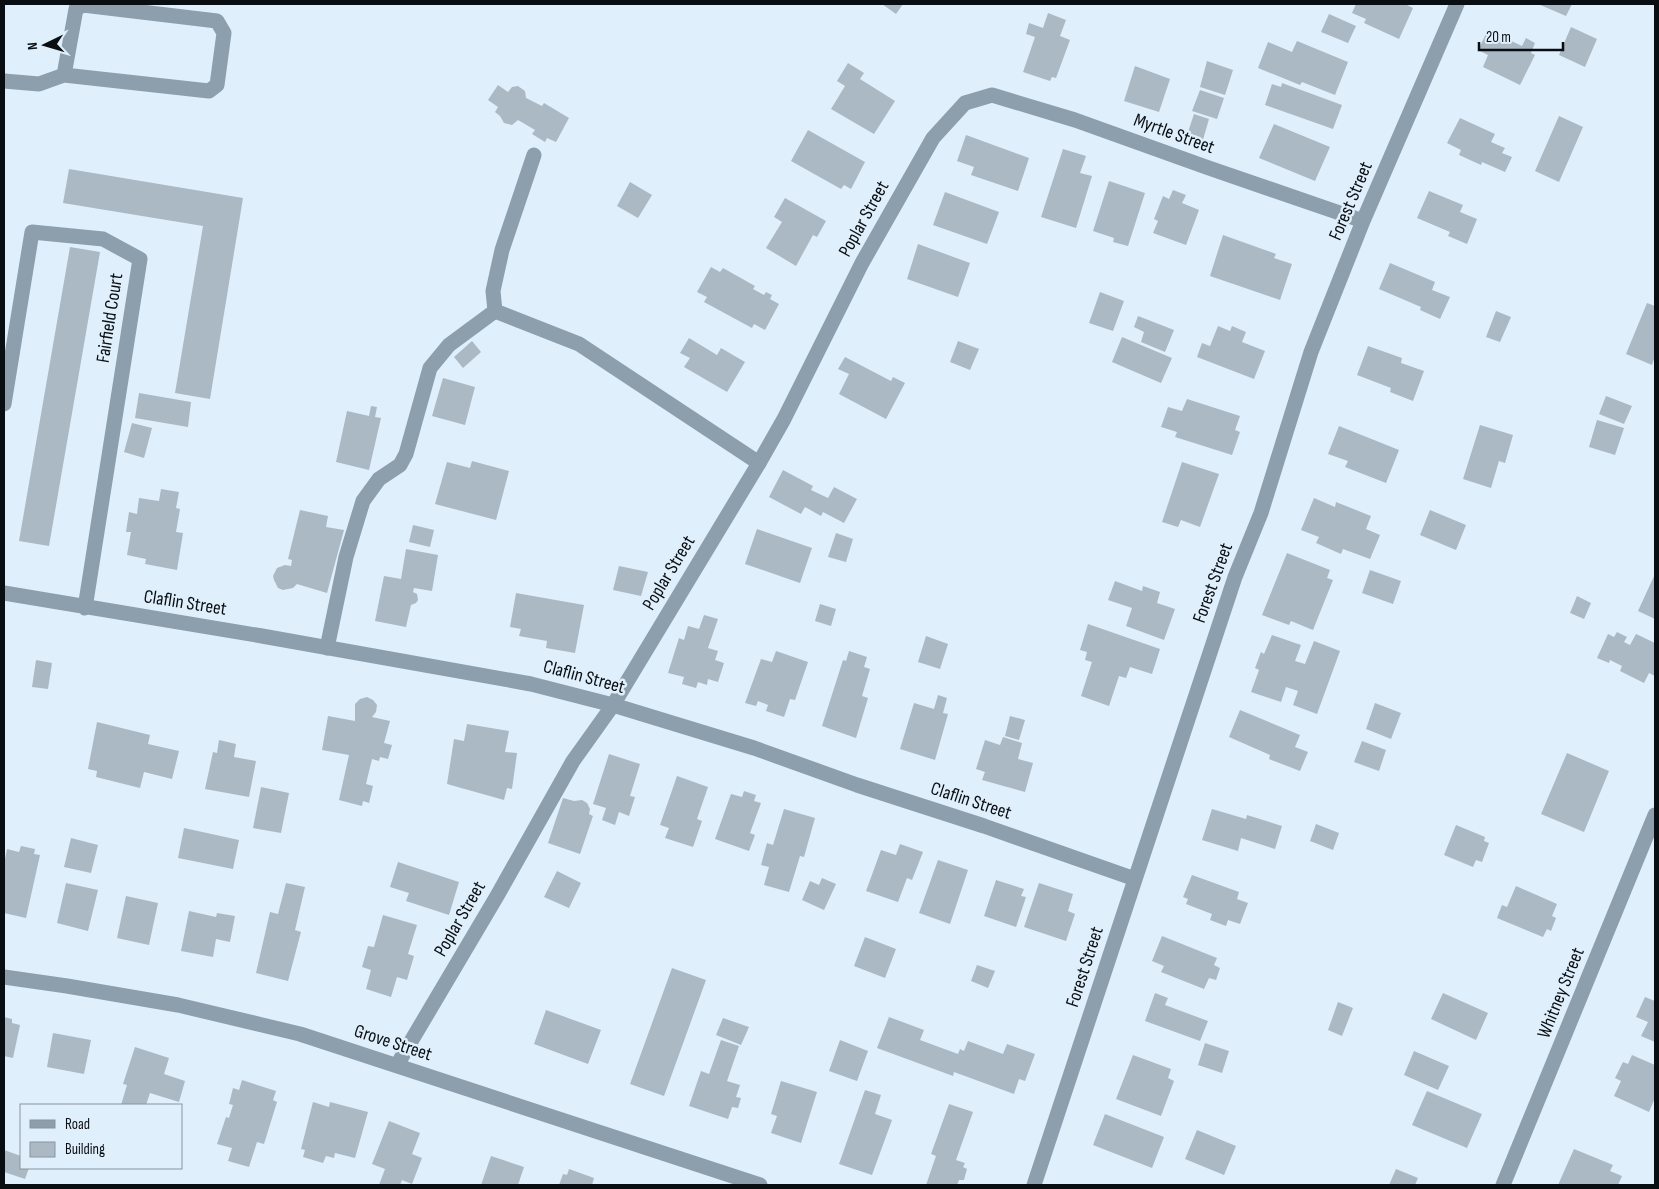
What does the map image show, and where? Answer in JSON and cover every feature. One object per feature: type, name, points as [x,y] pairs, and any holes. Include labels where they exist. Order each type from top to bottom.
[{"type":"street","name":"Forest Street","points":[[1034,1185],[1235,577],[1261,513],[1311,352],[1363,221],[1457,4]]},
{"type":"street","points":[[4,81],[39,84],[64,75],[209,91],[218,85],[224,33],[218,22],[84,5],[76,9],[64,75]]},
{"type":"street","name":"Myrtle Street","points":[[971,102],[992,94],[1066,117],[1363,221]]},
{"type":"street","name":"Poplar Street","points":[[397,1065],[497,896],[573,760],[613,705],[784,420],[862,262],[933,138],[965,103],[971,102]]},
{"type":"street","points":[[496,311],[493,291],[502,250],[534,155]]},
{"type":"street","name":"Fairfield Court","points":[[4,404],[32,232],[103,238],[140,259],[85,608]]},
{"type":"street","points":[[496,311],[579,344],[629,375],[759,463]]},
{"type":"street","points":[[327,648],[346,557],[363,501],[379,479],[400,466],[406,454],[430,368],[449,345],[496,311]]},
{"type":"street","name":"Claflin Street","points":[[4,593],[531,684],[613,705],[754,748],[1135,879]]},
{"type":"street","name":"Whitney Street","points":[[1503,1185],[1655,815]]},
{"type":"street","name":"Grove Street","points":[[4,977],[178,1004],[300,1034],[760,1185]]},
{"type":"building","points":[[882,4],[903,4],[896,14]]},
{"type":"building","points":[[1356,4],[1408,4],[1413,8],[1399,39],[1364,23],[1366,19],[1352,13]]},
{"type":"building","points":[[1538,4],[1572,4],[1566,16]]},
{"type":"building","points":[[1048,13],[1066,20],[1060,36],[1070,40],[1056,78],[1052,77],[1050,81],[1023,72],[1035,37],[1026,34],[1029,23],[1043,28]]},
{"type":"building","points":[[1329,14],[1356,26],[1348,43],[1321,32]]},
{"type":"building","points":[[1571,27],[1597,39],[1585,67],[1559,55]]},
{"type":"building","points":[[1488,30],[1522,46],[1526,38],[1535,43],[1531,53],[1535,55],[1520,85],[1483,67],[1488,55],[1478,50]]},
{"type":"building","points":[[1297,41],[1348,62],[1335,95],[1302,82],[1300,85],[1258,68],[1268,42],[1292,52]]},
{"type":"building","points":[[1207,61],[1233,70],[1225,95],[1200,87]]},
{"type":"building","points":[[848,63],[864,73],[860,79],[895,101],[874,134],[831,109],[845,86],[837,81]]},
{"type":"building","points":[[1135,66],[1170,79],[1159,112],[1124,101]]},
{"type":"building","points":[[1282,83],[1342,105],[1333,129],[1265,105],[1272,84],[1281,87]]},
{"type":"building","points":[[498,85],[508,92],[512,87],[518,86],[525,91],[526,98],[542,106],[544,103],[569,118],[556,142],[547,138],[545,142],[532,134],[535,130],[518,120],[512,125],[504,123],[495,112],[498,107],[488,100]]},
{"type":"building","points":[[1200,90],[1224,98],[1217,119],[1192,111]]},
{"type":"building","points":[[1194,114],[1209,119],[1202,143],[1186,138]]},
{"type":"building","points":[[1559,116],[1583,127],[1559,182],[1535,171]]},
{"type":"building","points":[[1460,118],[1495,134],[1491,142],[1505,148],[1502,153],[1512,157],[1505,172],[1482,162],[1481,165],[1459,155],[1461,150],[1447,143]]},
{"type":"building","points":[[1274,124],[1330,147],[1315,181],[1259,158]]},
{"type":"building","points":[[808,130],[865,162],[851,189],[844,185],[841,189],[791,161]]},
{"type":"building","points":[[966,135],[1029,158],[1018,191],[971,175],[974,167],[957,161]]},
{"type":"building","points":[[1063,149],[1086,156],[1080,173],[1092,176],[1076,228],[1041,217]]},
{"type":"building","points":[[69,169],[243,198],[210,399],[175,393],[203,226],[63,203]]},
{"type":"building","points":[[1109,181],[1145,193],[1128,246],[1113,242],[1114,238],[1093,231]]},
{"type":"building","points":[[630,182],[652,195],[638,218],[617,206]]},
{"type":"building","points":[[1173,190],[1186,195],[1182,203],[1199,210],[1186,245],[1153,233],[1158,221],[1154,219],[1163,196],[1169,199]]},
{"type":"building","points":[[1429,191],[1463,205],[1460,212],[1477,219],[1467,244],[1448,236],[1450,232],[1417,218]]},
{"type":"building","points":[[945,192],[999,212],[987,244],[933,225]]},
{"type":"building","points":[[785,198],[826,221],[817,237],[813,235],[796,266],[766,248],[782,222],[774,217]]},
{"type":"building","points":[[1223,235],[1276,254],[1274,258],[1292,264],[1280,300],[1210,276]]},
{"type":"building","points":[[918,244],[970,263],[958,297],[907,279]]},
{"type":"building","points":[[70,247],[100,252],[49,546],[19,541]]},
{"type":"building","points":[[1390,263],[1435,282],[1432,290],[1450,297],[1440,319],[1420,310],[1421,307],[1379,289]]},
{"type":"building","points":[[711,267],[720,272],[723,268],[755,286],[753,289],[764,295],[766,292],[772,295],[770,299],[779,304],[765,330],[754,324],[752,328],[704,302],[707,297],[697,292]]},
{"type":"building","points":[[1100,292],[1124,301],[1113,331],[1089,323]]},
{"type":"building","points":[[1647,303],[1655,306],[1655,356],[1652,365],[1626,354]]},
{"type":"building","points":[[1496,311],[1511,317],[1500,342],[1486,337]]},
{"type":"building","points":[[1138,316],[1174,330],[1165,352],[1141,342],[1144,332],[1134,327]]},
{"type":"building","points":[[1218,326],[1230,331],[1232,326],[1246,332],[1242,342],[1265,351],[1254,379],[1197,357],[1202,343],[1210,346]]},
{"type":"building","points":[[1122,337],[1172,358],[1161,383],[1112,362]]},
{"type":"building","points":[[689,338],[717,355],[721,348],[745,362],[727,392],[684,367],[690,358],[680,353]]},
{"type":"building","points":[[472,341],[481,352],[463,368],[454,357]]},
{"type":"building","points":[[958,341],[979,349],[970,370],[950,362]]},
{"type":"building","points":[[1368,346],[1402,358],[1401,363],[1424,371],[1413,401],[1390,392],[1391,388],[1357,375]]},
{"type":"building","points":[[845,357],[891,381],[893,377],[905,383],[886,419],[839,394],[849,374],[838,369]]},
{"type":"building","points":[[443,378],[475,387],[465,425],[432,416]]},
{"type":"building","points":[[139,393],[191,402],[188,427],[135,418]]},
{"type":"building","points":[[1606,396],[1632,406],[1624,424],[1599,414]]},
{"type":"building","points":[[1187,399],[1240,416],[1235,430],[1240,432],[1232,455],[1175,437],[1177,432],[1161,427],[1168,407],[1182,411]]},
{"type":"building","points":[[371,406],[377,407],[375,417],[381,418],[369,470],[336,462],[347,411],[369,416]]},
{"type":"building","points":[[1597,420],[1624,428],[1615,455],[1589,447]]},
{"type":"building","points":[[132,423],[152,428],[144,458],[124,452]]},
{"type":"building","points":[[1480,425],[1513,435],[1505,463],[1499,461],[1491,488],[1463,479]]},
{"type":"building","points":[[1339,426],[1399,450],[1386,483],[1345,467],[1348,461],[1328,454]]},
{"type":"building","points":[[472,461],[509,471],[496,520],[435,504],[447,462],[470,468]]},
{"type":"building","points":[[1182,462],[1219,474],[1200,527],[1181,520],[1178,527],[1162,522]]},
{"type":"building","points":[[783,470],[813,486],[811,490],[828,498],[834,487],[857,499],[844,523],[823,512],[821,516],[805,507],[801,514],[769,497]]},
{"type":"building","points":[[161,489],[179,492],[176,508],[180,509],[176,532],[183,533],[177,570],[145,564],[146,559],[127,555],[131,532],[126,532],[129,512],[137,514],[139,498],[159,501]]},
{"type":"building","points":[[1314,498],[1335,507],[1336,502],[1371,516],[1366,529],[1380,535],[1370,559],[1343,549],[1341,554],[1316,543],[1319,537],[1301,530]]},
{"type":"building","points":[[300,510],[328,516],[326,527],[344,530],[327,593],[297,584],[293,588],[283,590],[278,588],[274,580],[273,576],[277,568],[285,565],[291,566],[292,560],[288,559]]},
{"type":"building","points":[[1430,510],[1466,525],[1456,550],[1420,535]]},
{"type":"building","points":[[413,525],[434,530],[430,547],[409,542]]},
{"type":"building","points":[[757,529],[812,548],[800,583],[745,564]]},
{"type":"building","points":[[836,533],[853,539],[846,562],[828,557]]},
{"type":"building","points":[[406,549],[438,555],[432,591],[414,588],[413,592],[417,594],[418,600],[411,605],[406,627],[375,621],[384,576],[401,579]]},
{"type":"building","points":[[1287,553],[1330,570],[1327,578],[1333,580],[1313,630],[1291,621],[1289,625],[1262,615]]},
{"type":"building","points":[[619,566],[648,572],[641,596],[613,590]]},
{"type":"building","points":[[1370,570],[1401,581],[1393,604],[1362,593]]},
{"type":"building","points":[[1655,574],[1655,619],[1638,611]]},
{"type":"building","points":[[1115,581],[1142,591],[1143,586],[1160,592],[1157,603],[1175,609],[1164,640],[1126,626],[1132,608],[1108,600]]},
{"type":"building","points":[[516,593],[584,605],[575,653],[546,648],[547,641],[519,636],[521,629],[510,627]]},
{"type":"building","points":[[1577,596],[1591,603],[1584,619],[1570,613]]},
{"type":"building","points":[[820,604],[836,609],[831,626],[815,621]]},
{"type":"building","points":[[704,615],[718,619],[708,648],[718,651],[715,660],[724,663],[718,682],[708,679],[707,685],[698,682],[696,688],[682,684],[684,677],[668,673],[679,638],[684,640],[688,626],[699,629]]},
{"type":"building","points":[[1088,624],[1160,649],[1152,674],[1130,667],[1126,678],[1119,676],[1109,706],[1081,696],[1092,662],[1085,660],[1087,652],[1080,650]]},
{"type":"building","points":[[1617,632],[1627,637],[1624,642],[1630,645],[1636,634],[1655,643],[1655,676],[1649,673],[1644,683],[1620,671],[1622,666],[1610,660],[1609,663],[1597,658],[1608,634],[1614,637]]},
{"type":"building","points":[[1272,635],[1301,645],[1295,661],[1305,664],[1314,641],[1340,651],[1317,714],[1293,705],[1298,691],[1286,687],[1281,702],[1251,692],[1259,670],[1255,668],[1261,652],[1264,654]]},
{"type":"building","points":[[926,636],[948,644],[940,669],[918,662]]},
{"type":"building","points":[[776,651],[808,662],[795,700],[790,699],[784,717],[766,711],[768,705],[758,701],[756,706],[745,703],[761,659],[772,662]]},
{"type":"building","points":[[849,651],[867,657],[864,667],[870,669],[862,696],[868,698],[856,738],[822,726],[843,660],[846,661]]},
{"type":"building","points":[[36,660],[52,663],[48,689],[32,687]]},
{"type":"building","points":[[938,695],[947,698],[943,713],[948,714],[935,760],[900,749],[914,703],[934,709]]},
{"type":"building","points":[[367,697],[377,705],[376,712],[372,717],[390,721],[384,743],[392,745],[388,759],[380,757],[379,761],[372,759],[366,784],[373,786],[369,803],[363,801],[362,806],[339,800],[349,755],[322,750],[328,716],[355,721],[355,704],[360,699]]},
{"type":"building","points":[[1375,703],[1401,713],[1391,739],[1366,729]]},
{"type":"building","points":[[1240,710],[1300,735],[1295,747],[1308,752],[1300,771],[1269,759],[1270,755],[1229,737]]},
{"type":"building","points":[[1010,716],[1025,720],[1019,740],[1005,736]]},
{"type":"building","points":[[97,722],[150,735],[148,744],[179,751],[172,779],[144,772],[140,788],[96,777],[97,771],[88,769]]},
{"type":"building","points":[[467,724],[509,731],[505,752],[517,753],[512,789],[507,788],[504,800],[447,784],[454,739],[464,741]]},
{"type":"building","points":[[1003,737],[1022,743],[1018,759],[1033,763],[1025,792],[982,780],[985,772],[976,769],[985,740],[1000,745]]},
{"type":"building","points":[[219,740],[236,744],[234,757],[256,761],[249,797],[205,789],[213,752],[217,753]]},
{"type":"building","points":[[1362,741],[1386,750],[1379,771],[1354,762]]},
{"type":"building","points":[[1567,753],[1609,771],[1584,832],[1541,814]]},
{"type":"building","points":[[609,754],[640,764],[630,796],[635,797],[629,816],[619,812],[615,825],[602,820],[606,808],[593,804]]},
{"type":"building","points":[[677,776],[708,787],[697,819],[702,821],[693,847],[665,838],[669,828],[660,825]]},
{"type":"building","points":[[261,787],[289,793],[281,833],[253,828]]},
{"type":"building","points":[[744,791],[756,795],[754,801],[761,803],[750,833],[755,835],[749,851],[715,839],[731,794],[742,797]]},
{"type":"building","points":[[563,798],[574,801],[582,800],[587,803],[590,809],[589,814],[593,816],[580,854],[548,843]]},
{"type":"building","points":[[784,809],[815,818],[804,857],[800,856],[789,892],[764,885],[769,867],[761,865],[767,843],[773,845]]},
{"type":"building","points":[[1212,809],[1246,819],[1247,815],[1282,826],[1275,849],[1241,838],[1238,851],[1202,840]]},
{"type":"building","points":[[1316,824],[1339,833],[1333,850],[1310,841]]},
{"type":"building","points":[[1456,825],[1485,837],[1484,841],[1489,843],[1482,862],[1476,860],[1473,867],[1444,855]]},
{"type":"building","points":[[184,828],[239,840],[233,869],[178,858]]},
{"type":"building","points":[[71,838],[98,845],[91,873],[64,867]]},
{"type":"building","points":[[900,844],[923,852],[912,880],[907,878],[898,902],[866,891],[881,850],[896,855]]},
{"type":"building","points":[[21,846],[35,849],[34,854],[40,855],[26,918],[4,913],[4,864],[7,849],[19,852]]},
{"type":"building","points":[[938,860],[968,870],[950,924],[919,913]]},
{"type":"building","points":[[398,862],[459,882],[449,915],[406,901],[409,893],[390,887]]},
{"type":"building","points":[[557,871],[581,883],[569,908],[544,897]]},
{"type":"building","points":[[1192,875],[1239,892],[1237,899],[1248,903],[1240,924],[1228,920],[1226,926],[1210,920],[1212,914],[1186,904],[1188,899],[1183,897]]},
{"type":"building","points":[[822,878],[836,884],[824,910],[802,900],[810,881],[819,885]]},
{"type":"building","points":[[996,880],[1024,889],[1021,896],[1026,897],[1016,927],[984,916]]},
{"type":"building","points":[[66,883],[98,890],[88,931],[57,923]]},
{"type":"building","points":[[286,883],[305,887],[295,930],[301,932],[288,981],[256,973],[270,912],[278,914]]},
{"type":"building","points":[[1039,883],[1073,894],[1068,911],[1075,914],[1066,941],[1024,927]]},
{"type":"building","points":[[1516,886],[1557,904],[1552,916],[1556,918],[1551,931],[1547,929],[1543,937],[1497,918],[1502,905],[1507,907]]},
{"type":"building","points":[[126,896],[158,903],[149,945],[117,938]]},
{"type":"building","points":[[189,911],[216,917],[217,913],[235,916],[230,942],[216,939],[213,957],[181,951]]},
{"type":"building","points":[[383,915],[417,925],[408,954],[414,956],[407,980],[397,977],[391,997],[366,989],[371,970],[362,967],[368,946],[374,947]]},
{"type":"building","points":[[1162,936],[1217,958],[1214,965],[1220,968],[1216,980],[1209,978],[1204,989],[1161,972],[1164,966],[1152,961]]},
{"type":"building","points":[[865,937],[896,949],[885,978],[854,966]]},
{"type":"building","points":[[977,965],[995,971],[988,988],[971,981]]},
{"type":"building","points":[[672,968],[706,980],[664,1096],[630,1084]]},
{"type":"building","points":[[1155,993],[1168,998],[1165,1005],[1208,1021],[1200,1041],[1145,1021]]},
{"type":"building","points":[[1443,993],[1488,1013],[1476,1040],[1431,1019]]},
{"type":"building","points":[[1645,997],[1655,1001],[1655,1042],[1641,1036],[1648,1022],[1636,1017]]},
{"type":"building","points":[[1338,1002],[1353,1008],[1342,1036],[1328,1030]]},
{"type":"building","points":[[546,1010],[601,1030],[588,1064],[534,1044]]},
{"type":"building","points":[[4,1017],[12,1019],[12,1023],[20,1025],[13,1058],[4,1056]]},
{"type":"building","points":[[889,1017],[924,1030],[920,1040],[958,1054],[960,1049],[964,1051],[968,1041],[1003,1054],[1007,1044],[1035,1054],[1025,1081],[1019,1079],[1014,1094],[954,1072],[953,1076],[877,1048]]},
{"type":"building","points":[[723,1018],[749,1027],[741,1045],[716,1035]]},
{"type":"building","points":[[53,1033],[91,1040],[84,1074],[47,1067]]},
{"type":"building","points":[[721,1040],[739,1046],[727,1081],[740,1085],[736,1097],[741,1098],[738,1108],[732,1107],[728,1119],[689,1106],[701,1071],[709,1074]]},
{"type":"building","points":[[840,1040],[868,1051],[857,1081],[829,1071]]},
{"type":"building","points":[[1205,1043],[1229,1051],[1222,1073],[1198,1065]]},
{"type":"building","points":[[135,1047],[169,1058],[164,1074],[185,1081],[179,1102],[150,1093],[146,1104],[121,1104],[127,1085],[123,1084]]},
{"type":"building","points":[[1414,1051],[1449,1066],[1438,1090],[1404,1075]]},
{"type":"building","points":[[1133,1055],[1171,1069],[1168,1078],[1174,1081],[1161,1116],[1116,1099]]},
{"type":"building","points":[[1632,1055],[1655,1065],[1655,1098],[1649,1112],[1614,1096],[1621,1081],[1615,1078],[1623,1062],[1628,1064]]},
{"type":"building","points":[[242,1080],[276,1091],[273,1100],[277,1102],[264,1144],[257,1142],[249,1167],[228,1161],[232,1148],[217,1144],[226,1117],[229,1118],[233,1105],[229,1104],[233,1088],[239,1090]]},
{"type":"building","points":[[781,1081],[817,1092],[801,1143],[771,1133],[777,1116],[771,1114]]},
{"type":"building","points":[[865,1090],[881,1095],[875,1114],[892,1120],[872,1175],[839,1164]]},
{"type":"building","points":[[1427,1091],[1482,1114],[1467,1148],[1412,1125]]},
{"type":"building","points":[[313,1102],[329,1107],[330,1102],[368,1112],[355,1158],[335,1153],[334,1158],[326,1156],[323,1163],[303,1157],[305,1150],[301,1149]]},
{"type":"building","points":[[949,1104],[973,1112],[956,1160],[965,1163],[963,1167],[967,1169],[964,1180],[959,1180],[957,1185],[926,1185],[936,1156],[931,1154]]},
{"type":"building","points":[[1105,1114],[1164,1137],[1152,1168],[1093,1145]]},
{"type":"building","points":[[389,1121],[420,1133],[412,1154],[422,1158],[412,1184],[402,1180],[400,1185],[379,1185],[385,1169],[372,1164]]},
{"type":"building","points":[[1197,1130],[1236,1146],[1224,1175],[1185,1159]]},
{"type":"building","points":[[1574,1149],[1613,1165],[1610,1171],[1622,1176],[1618,1185],[1558,1185]]},
{"type":"building","points":[[4,1150],[20,1156],[20,1169],[29,1169],[25,1179],[4,1172]]},
{"type":"building","points":[[491,1156],[524,1167],[518,1185],[481,1185]]},
{"type":"building","points":[[569,1169],[594,1178],[592,1185],[559,1185],[563,1174],[567,1175]]},
{"type":"building","points":[[1396,1169],[1418,1178],[1415,1185],[1389,1185]]}]
